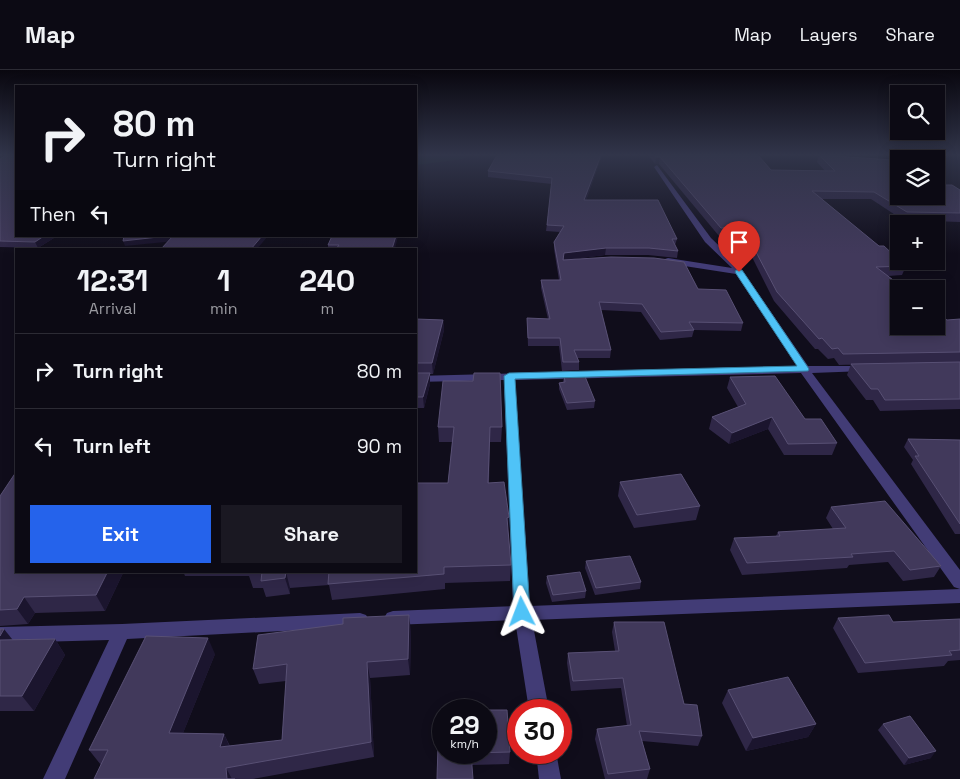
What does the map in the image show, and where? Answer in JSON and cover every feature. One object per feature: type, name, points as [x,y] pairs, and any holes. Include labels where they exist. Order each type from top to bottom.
[{"type":"street","points":[[672,188],[708,240],[739,272],[804,369],[960,582]]},
{"type":"street","points":[[658,260],[739,272]]},
{"type":"street","points":[[417,379],[872,368]]},
{"type":"street","points":[[509,376],[522,612],[537,699]]},
{"type":"street","points":[[0,635],[122,632],[522,612],[960,596]]},
{"type":"street","points":[[54,779],[122,632]]},
{"type":"street","points":[[548,764],[550,779]]},
{"type":"building","points":[[0,188],[15,188],[15,237],[42,237],[35,242],[0,241]]},
{"type":"building","points":[[551,188],[589,188],[584,200],[658,200],[677,239],[672,239],[678,251],[649,248],[606,248],[564,253],[563,260],[611,257],[654,258],[684,262],[698,289],[726,290],[743,323],[689,322],[694,330],[661,332],[642,304],[599,302],[611,350],[574,350],[579,362],[563,362],[560,338],[528,338],[527,318],[550,319],[541,280],[561,280],[554,242],[564,226],[547,225]]},
{"type":"building","points":[[687,188],[890,188],[890,202],[874,192],[812,191],[879,246],[884,246],[890,252],[890,267],[876,267],[893,280],[890,280],[890,335],[945,335],[945,319],[960,319],[960,352],[843,354],[838,348],[832,349],[822,338],[819,339],[777,292],[745,231],[733,231],[731,228],[721,228]]},
{"type":"building","points":[[945,188],[957,188],[960,190],[960,213],[907,212],[895,205],[945,205]]},
{"type":"building","points":[[124,237],[158,237],[123,241]]},
{"type":"building","points":[[172,237],[261,237],[252,248],[162,248]]},
{"type":"building","points":[[332,237],[396,237],[392,248],[337,248],[339,245],[328,245]]},
{"type":"building","points":[[417,319],[443,320],[432,363],[417,363]]},
{"type":"building","points":[[960,362],[960,399],[885,400],[878,389],[871,389],[851,364]]},
{"type":"building","points":[[417,373],[430,373],[423,397],[417,397]]},
{"type":"building","points":[[474,373],[500,373],[502,427],[490,427],[488,483],[504,482],[509,517],[507,518],[511,565],[444,567],[444,574],[328,584],[329,573],[417,573],[417,483],[448,483],[454,427],[438,427],[443,381],[473,381]]},
{"type":"building","points":[[584,374],[595,401],[567,403],[559,383],[565,382],[564,375]]},
{"type":"building","points":[[775,376],[805,419],[821,419],[837,443],[788,444],[772,417],[732,433],[712,417],[746,404],[730,377]]},
{"type":"building","points":[[908,439],[960,440],[960,524],[915,456],[919,456]]},
{"type":"building","points":[[15,474],[15,573],[107,573],[96,595],[24,597],[17,609],[0,610],[0,496]]},
{"type":"building","points":[[681,474],[700,506],[637,515],[620,482]]},
{"type":"building","points":[[885,501],[941,566],[910,570],[894,551],[851,554],[853,557],[747,563],[734,538],[780,536],[778,532],[846,528],[831,507]]},
{"type":"building","points":[[630,556],[641,582],[596,588],[586,561]]},
{"type":"building","points":[[580,572],[586,591],[553,595],[547,576]]},
{"type":"building","points":[[262,573],[286,573],[285,578],[261,581]]},
{"type":"building","points":[[409,615],[408,659],[367,662],[371,742],[226,768],[227,779],[94,779],[108,750],[89,750],[146,636],[208,638],[169,733],[224,734],[220,747],[282,740],[287,664],[253,669],[258,635],[343,624],[343,618]]},
{"type":"building","points":[[889,615],[893,622],[960,619],[960,650],[949,651],[952,655],[865,663],[838,618]]},
{"type":"building","points":[[614,622],[664,622],[684,704],[697,705],[702,736],[639,731],[650,769],[608,774],[597,729],[631,725],[623,678],[573,681],[568,653],[619,651]]},
{"type":"building","points":[[55,639],[22,696],[0,696],[0,640]]},
{"type":"building","points":[[788,677],[816,724],[753,738],[728,690]]},
{"type":"building","points":[[497,710],[507,710],[507,752],[497,752]]},
{"type":"building","points":[[910,716],[936,751],[909,758],[883,724]]},
{"type":"building","points":[[437,764],[472,764],[473,779],[437,779]]},
{"type":"route","points":[[522,612],[509,376],[804,369],[739,272]]}]
